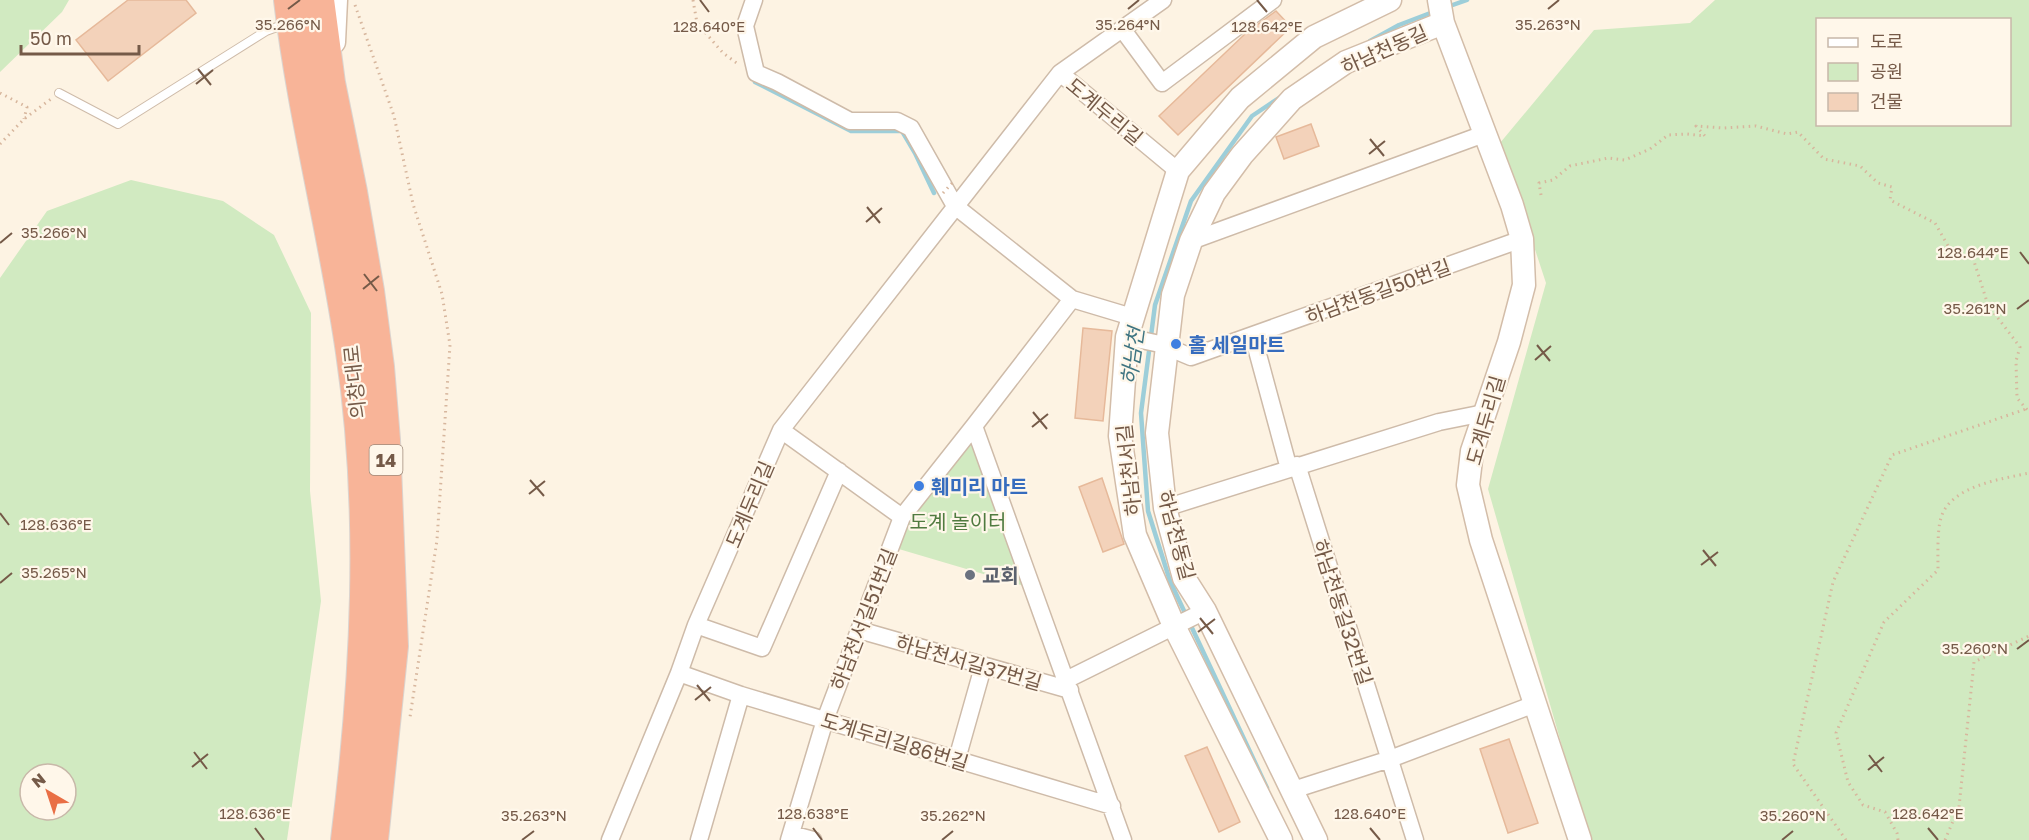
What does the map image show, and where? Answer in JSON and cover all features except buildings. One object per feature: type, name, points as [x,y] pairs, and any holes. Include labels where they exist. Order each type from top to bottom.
[{"type":"highway","name":"의창대로","points":[[339,1],[330,83],[369,291],[379,367],[386,464],[393,646],[374,840]]},
{"type":"highway","name":"의창대로","points":[[290,11],[350,343],[361,452],[364,536],[363,673],[357,753],[346,840]]},
{"type":"street","points":[[754,0],[745,26],[756,73],[850,121],[897,121],[910,128],[955,206],[1072,299],[1133,331]]},
{"type":"street","name":"도계두리길","points":[[610,840],[679,673],[696,625],[781,430],[1060,73],[1163,0]]},
{"type":"street","points":[[1123,30],[1162,83],[1274,0]]},
{"type":"street","name":"하남천서길","points":[[1281,840],[1135,535],[1120,436],[1133,331],[1178,171],[1240,98],[1314,37],[1390,0]]},
{"type":"street","name":"도계두리길","points":[[1441,14],[1512,205],[1522,238],[1524,285],[1509,342],[1472,451],[1468,485],[1481,540],[1580,840]]},
{"type":"street","name":"하남천동길","points":[[1316,840],[1293,790],[1184,578],[1165,508],[1157,433],[1163,345],[1173,295],[1191,241],[1214,193],[1242,154],[1292,99],[1346,62],[1441,14]]},
{"type":"street","name":"도계두리길","points":[[1060,73],[1178,171]]},
{"type":"street","points":[[1191,241],[1484,134]]},
{"type":"street","name":"하남천동길50번길","points":[[1133,331],[1191,357],[1522,238]]},
{"type":"street","name":"하남천서길51번길","points":[[790,837],[825,720],[902,517],[1072,299]]},
{"type":"street","name":"하남천동길32번길","points":[[1253,336],[1293,467],[1415,840]]},
{"type":"street","points":[[1165,508],[1439,422],[1484,413]]},
{"type":"street","name":"하남천서길37번길","points":[[974,426],[1068,685]]},
{"type":"street","points":[[781,430],[902,517]]},
{"type":"street","points":[[696,625],[762,648],[839,471]]},
{"type":"street","name":"하남천서길37번길","points":[[859,630],[983,667],[1068,685],[1202,612]]},
{"type":"street","points":[[957,759],[983,667]]},
{"type":"street","name":"도계두리길86번길","points":[[679,673],[741,695],[1112,806]]},
{"type":"street","points":[[1068,685],[1123,840]]},
{"type":"street","points":[[699,840],[741,695]]},
{"type":"street","points":[[1293,790],[1390,759],[1534,704]]},
{"type":"street","points":[[790,837],[813,840]]},
{"type":"lane","points":[[59,93],[118,124],[266,31],[290,11]]},
{"type":"path","points":[[693,0],[697,23],[723,53],[756,73]]},
{"type":"path","points":[[339,1],[394,116],[413,204],[442,294],[450,345],[437,540],[410,717]]},
{"type":"path","points":[[0,93],[27,107],[24,119]]},
{"type":"path","points":[[0,144],[24,119],[59,93]]},
{"type":"path","points":[[1541,195],[1539,183],[1553,180],[1570,166],[1608,158],[1625,160],[1650,149],[1668,135],[1705,136],[1696,126],[1723,128],[1756,126],[1787,134],[1798,132],[1824,159],[1860,166],[1878,183],[1892,187],[1890,200],[1935,223],[1955,258],[1972,255],[1988,305],[2020,347],[2016,361],[2017,398],[2028,410],[1892,455],[1833,582],[1792,764],[1846,840]]},
{"type":"path","points":[[944,193],[954,181]]},
{"type":"path","points":[[1898,840],[1897,833],[1885,812],[1863,805],[1848,782],[1836,733],[1884,622],[1938,570],[1941,518],[1952,499],[1970,488],[2029,473]]},
{"type":"path","points":[[1945,840],[1959,807],[1974,662],[2029,636]]},
{"type":"green space","points":[[0,0],[69,0],[62,12],[0,72]]},
{"type":"green space","points":[[1715,0],[2029,0],[2029,840],[1589,840],[1488,489],[1546,283],[1500,143],[1594,30],[1690,23]]},
{"type":"green space","points":[[131,180],[223,201],[274,235],[311,313],[310,491],[321,601],[287,840],[0,840],[0,278],[47,211]]},
{"type":"green space","name":"도계 놀이터","points":[[974,430],[1031,588],[892,547],[903,517]]},
{"type":"waterway","name":"하남천","points":[[1447,7],[1467,0]]},
{"type":"waterway","name":"하남천","points":[[1370,41],[1399,25],[1433,12]]},
{"type":"waterway","points":[[755,82],[851,131],[902,131],[934,193]]},
{"type":"waterway","name":"하남천","points":[[1267,788],[1170,581],[1148,511],[1141,413],[1155,305],[1191,201],[1252,116],[1282,96]]},
{"type":"place","name":"홀 세일마트","points":[[1176,344]]},
{"type":"place","name":"훼미리 마트","points":[[919,486]]},
{"type":"place","name":"교회","points":[[970,575]]}]
